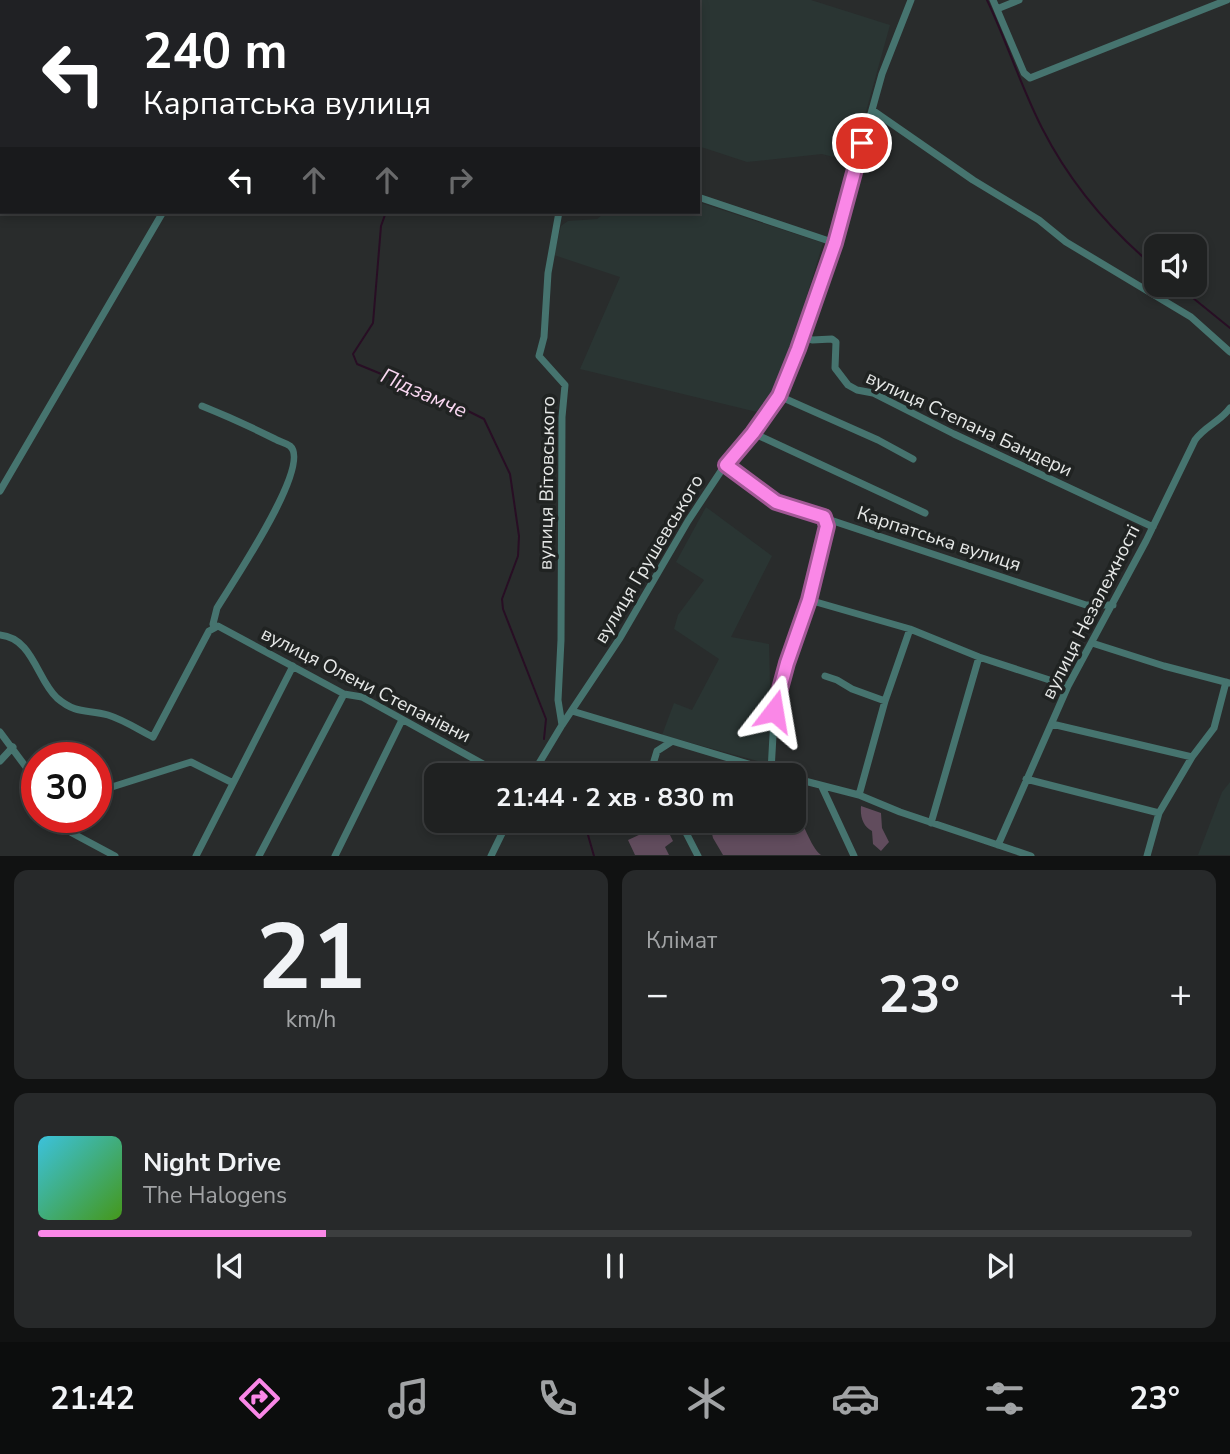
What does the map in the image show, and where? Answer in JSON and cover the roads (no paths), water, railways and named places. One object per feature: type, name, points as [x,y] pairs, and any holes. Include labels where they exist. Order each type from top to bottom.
[{"type":"street","name":"вулиця Грушевського","points":[[540,763],[620,638],[688,521],[726,465],[779,396],[835,243],[890,52],[911,0]]},
{"type":"street","points":[[993,0],[1024,73],[1030,78],[1227,0]]},
{"type":"street","points":[[997,9],[1020,0]]},
{"type":"street","points":[[872,110],[964,174],[1039,220],[1066,242],[1191,317],[1230,352]]},
{"type":"street","points":[[700,198],[835,243]]},
{"type":"street","points":[[0,491],[162,214]]},
{"type":"street","name":"вулиця Вітовського","points":[[559,214],[548,273],[544,337],[539,356],[565,385],[562,417],[561,640],[558,700],[562,725]]},
{"type":"street","name":"вулиця Степана Бандери","points":[[803,335],[812,340],[832,339],[836,342],[835,368],[848,385],[857,390],[873,393],[1153,527]]},
{"type":"street","points":[[779,396],[913,458]]},
{"type":"street","points":[[0,635],[8,636],[26,650],[50,690],[65,703],[83,713],[110,715],[153,737],[213,626],[218,608],[280,503],[290,477],[294,454],[290,447],[254,428],[202,406]]},
{"type":"street","name":"вулиця Незалежності","points":[[998,845],[1068,687],[1113,605],[1195,440],[1206,427],[1230,408]]},
{"type":"street","points":[[753,433],[925,513]]},
{"type":"street","name":"Карпатська вулиця","points":[[726,465],[776,502],[1086,605],[1113,605]]},
{"type":"street","points":[[771,763],[775,701],[809,600],[827,526],[824,517]]},
{"type":"street","points":[[809,600],[910,629],[979,657],[1068,687]]},
{"type":"street","name":"вулиця Олени Степанівни","points":[[213,626],[218,626],[344,694],[362,698],[481,763]]},
{"type":"street","points":[[859,794],[885,701],[910,629]]},
{"type":"street","points":[[1092,643],[1228,683],[1214,728],[1192,757],[1159,813],[1147,856]]},
{"type":"street","points":[[931,822],[979,657]]},
{"type":"street","points":[[196,856],[293,666]]},
{"type":"street","points":[[825,676],[885,701]]},
{"type":"street","points":[[259,856],[344,694]]},
{"type":"street","points":[[572,711],[743,763]]},
{"type":"street","points":[[335,856],[402,720]]},
{"type":"street","points":[[1052,724],[1192,757]]},
{"type":"street","points":[[0,732],[21,759]]},
{"type":"street","points":[[651,736],[657,751],[655,763]]},
{"type":"street","points":[[657,751],[671,742]]},
{"type":"street","points":[[0,761],[13,747]]},
{"type":"street","points":[[112,787],[191,762],[233,783]]},
{"type":"street","points":[[1026,779],[1159,813]]},
{"type":"street","points":[[806,782],[859,794],[1031,856]]},
{"type":"street","points":[[822,786],[854,856]]},
{"type":"street","points":[[72,833],[115,856]]},
{"type":"street","points":[[491,856],[502,833]]},
{"type":"street","points":[[687,833],[698,856]]},
{"type":"waterway","points":[[987,0],[1034,112],[1065,168],[1107,222],[1144,257]]},
{"type":"waterway","name":"Підзамче","points":[[385,214],[381,226],[373,323],[353,354],[357,364],[484,419],[510,474],[519,536],[518,556],[502,599],[503,609],[546,719],[544,739]]},
{"type":"waterway","points":[[1192,297],[1230,328]]},
{"type":"waterway","name":"Підзамче","points":[[587,833],[594,856]]}]
